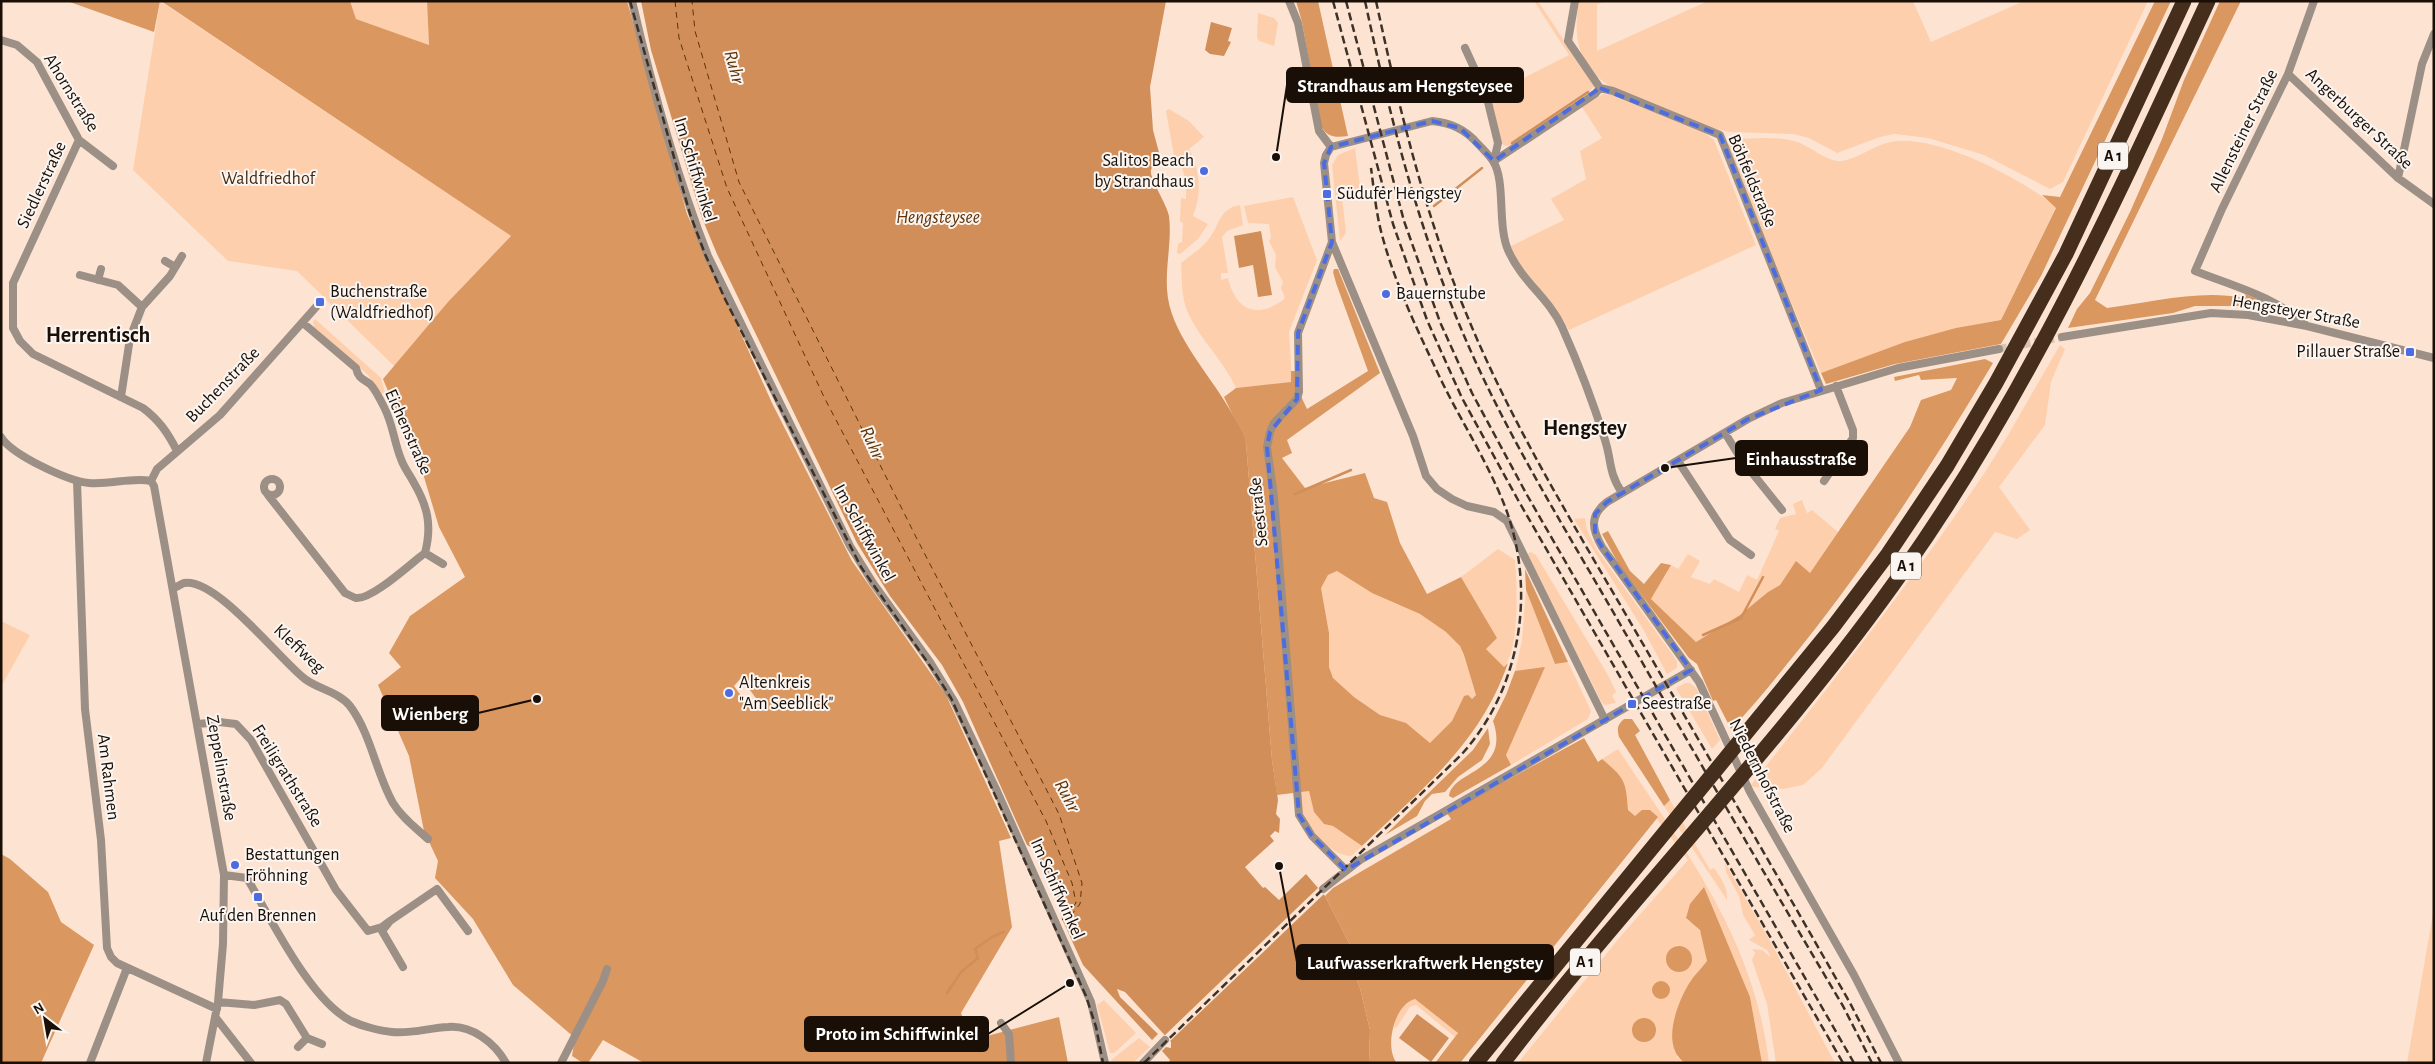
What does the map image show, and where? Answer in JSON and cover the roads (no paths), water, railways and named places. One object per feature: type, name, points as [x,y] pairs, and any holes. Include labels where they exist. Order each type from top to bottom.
[{"type":"highway","name":"A 1","points":[[1476,1063],[1833,628],[1888,554],[1947,466],[1996,383],[2066,254],[2184,1]]},
{"type":"highway","name":"A 1","points":[[1503,1063],[1810,692],[1904,569],[1964,479],[2030,369],[2147,134],[2208,1]]},
{"type":"street","name":"Im Schiffwinkel","points":[[632,1],[644,52],[692,216],[708,256],[850,546],[873,583],[930,662],[954,701],[996,789],[1091,1002],[1105,1063]]},
{"type":"street","points":[[1494,161],[1595,94],[1600,88],[1568,41],[1575,1]]},
{"type":"street","name":"Allensteiner Straße","points":[[2307,326],[2289,310],[2275,302],[2195,271],[2222,209],[2288,74],[2314,1]]},
{"type":"street","points":[[1290,2],[1298,23],[1319,132],[1331,147],[1432,121],[1460,128],[1474,139],[1494,161],[1498,174],[1503,232],[1507,246],[1520,273],[1551,308],[1562,326],[1606,442],[1611,474],[1622,493],[1764,411],[1821,390],[1898,368],[1999,350]]},
{"type":"street","points":[[2398,178],[2422,64],[2434,34]]},
{"type":"street","name":"Ahornstraße","points":[[1,40],[17,45],[37,62],[79,140],[113,166]]},
{"type":"street","points":[[1465,48],[1486,94],[1498,143],[1494,161]]},
{"type":"street","name":"Angerburger Straße","points":[[2288,74],[2398,178],[2434,204]]},
{"type":"street","name":"Böhfeldstraße","points":[[1600,88],[1613,91],[1720,135],[1722,145],[1821,390]]},
{"type":"street","name":"Siedlerstraße","points":[[79,140],[13,283],[13,328],[20,341],[33,354],[143,408],[156,418],[168,432],[177,451]]},
{"type":"street","name":"Seestraße","points":[[1331,147],[1324,163],[1332,242],[1412,436],[1426,476],[1436,489],[1452,499],[1467,506],[1494,512],[1507,521],[1605,720]]},
{"type":"street","name":"Seestraße","points":[[1332,242],[1298,333],[1300,392],[1293,405],[1274,423],[1267,447],[1274,497],[1300,815],[1312,836],[1346,870]]},
{"type":"street","points":[[121,396],[130,338],[142,306],[176,268],[182,256]]},
{"type":"street","points":[[165,261],[176,268]]},
{"type":"street","points":[[98,280],[101,269]]},
{"type":"street","points":[[80,275],[118,286],[142,306]]},
{"type":"street","name":"Buchenstraße","points":[[151,481],[157,469],[220,415],[316,307]]},
{"type":"street","name":"Hengsteyer Straße","points":[[2062,337],[2211,313],[2248,315],[2307,326],[2434,358]]},
{"type":"street","name":"Eichenstraße","points":[[302,323],[356,368],[357,374],[364,382],[370,384],[385,408],[393,428],[401,459],[414,482],[427,514],[430,533],[425,553]]},
{"type":"street","points":[[1824,481],[1853,438],[1853,430],[1836,386]]},
{"type":"street","points":[[1725,433],[1741,459],[1782,510]]},
{"type":"street","points":[[2,442],[46,468],[77,481],[98,483],[151,481]]},
{"type":"street","points":[[1678,461],[1730,540],[1751,555]]},
{"type":"street","name":"Am Rahmen","points":[[77,481],[85,709],[101,840],[107,948],[111,957],[127,968],[218,1005],[254,1005],[280,1000],[286,1004],[307,1038]]},
{"type":"street","name":"Zeppelinstraße","points":[[151,481],[154,486],[174,588],[224,875],[224,926],[218,1005],[206,1063]]},
{"type":"street","name":"Niedernhofstraße","points":[[1622,493],[1599,508],[1595,514],[1592,524],[1595,535],[1706,695],[1750,792],[1859,983],[1899,1063]]},
{"type":"street","points":[[268,494],[345,593],[358,598],[371,594],[388,583],[425,553],[443,564]]},
{"type":"street","name":"Kleffweg","points":[[174,588],[185,583],[198,586],[230,605],[305,679],[321,690],[341,697],[358,719],[393,803],[405,819],[428,838]]},
{"type":"street","points":[[1323,889],[1346,870],[1690,670]]},
{"type":"street","name":"Freiligrathstraße","points":[[198,724],[219,722],[236,724],[251,740],[336,890],[368,931],[382,927],[437,889],[468,931]]},
{"type":"street","points":[[224,875],[247,878],[304,974],[320,996],[351,1021],[391,1032],[424,1031],[450,1026],[473,1031],[489,1041],[506,1063]]},
{"type":"street","points":[[390,921],[382,931],[403,967]]},
{"type":"street","points":[[90,1063],[127,968]]},
{"type":"street","points":[[561,1063],[603,981],[607,969]]},
{"type":"street","points":[[216,1018],[251,1063]]},
{"type":"street","points":[[1001,1023],[1009,1034],[1011,1063]]},
{"type":"street","points":[[298,1047],[307,1038],[322,1044]]},
{"type":"street","points":[[1143,1063],[1165,1040]]},
{"type":"water","name":"Hengsteysee","points":[[641,1],[1166,1],[1150,87],[1153,130],[1161,160],[1153,167],[1151,174],[1169,216],[1167,289],[1169,302],[1172,314],[1185,341],[1228,406],[1246,443],[1272,760],[1278,800],[1276,814],[1280,819],[1279,833],[1275,831],[1270,836],[1274,841],[1245,867],[1263,888],[1265,887],[1279,900],[1306,874],[1325,896],[1351,947],[1349,961],[1360,988],[1370,1030],[1369,1063],[1169,1063],[1170,1060],[1162,1051],[1166,1047],[1171,1048],[1171,1042],[1125,992],[1117,989],[1120,997],[1158,1034],[1152,1040],[1083,965],[1062,919],[1060,912],[1063,909],[1035,849],[1027,845],[963,702],[942,665],[890,596],[857,543],[717,254],[702,218],[651,50]]},
{"type":"water","points":[[1211,22],[1232,28],[1228,41],[1231,42],[1224,56],[1210,54],[1205,50]]},
{"type":"water","points":[[1261,231],[1272,295],[1258,297],[1253,265],[1239,268],[1234,236]]},
{"type":"water","points":[[1417,1014],[1449,1038],[1431,1062],[1399,1038]]},
{"type":"waterway","points":[[1512,143],[1588,92]]},
{"type":"waterway","points":[[1434,206],[1482,168]]},
{"type":"waterway","points":[[1295,494],[1351,470]]},
{"type":"waterway","points":[[1703,635],[1741,618],[1763,577]]},
{"type":"waterway","points":[[947,993],[961,972],[978,958],[975,949],[992,937],[1004,932]]},
{"type":"tunnel","points":[[1999,349],[2062,337]]},
{"type":"railway","points":[[630,1],[690,214],[725,299],[861,567],[951,698],[1086,996],[1096,1027],[1103,1063]]},
{"type":"railway","points":[[1333,1],[1393,224],[1427,320],[1462,398],[1518,500],[1843,1063]]},
{"type":"railway","points":[[1346,1],[1404,221],[1440,322],[1472,393],[1527,495],[1854,1063]]},
{"type":"railway","points":[[1365,1],[1403,160],[1427,238],[1455,314],[1490,393],[1551,506],[1843,1006],[1872,1063]]},
{"type":"railway","points":[[1376,1],[1394,80],[1425,198],[1451,275],[1483,353],[1542,470],[1823,955],[1881,1063]]},
{"type":"railway","points":[[1144,1063],[1461,755],[1482,728],[1498,699],[1510,668],[1518,636],[1521,603],[1520,569],[1514,536],[1496,486],[1442,382],[1398,285],[1380,227],[1371,168]]},
{"type":"place","name":"Strandhaus am Hengsteysee","points":[[1276,157]]},
{"type":"place","name":"Salitos Beach by Strandhaus","points":[[1204,171]]},
{"type":"place","name":"Südufer Hengstey","points":[[1327,194]]},
{"type":"place","name":"Bauernstube","points":[[1386,294]]},
{"type":"place","name":"Buchenstraße (Waldfriedhof)","points":[[320,302]]},
{"type":"place","name":"Pillauer Straße","points":[[2410,352]]},
{"type":"place","name":"Einhausstraße","points":[[1665,468]]},
{"type":"place","name":"Altenkreis \"Am Seeblick\"","points":[[729,693]]},
{"type":"place","name":"Wienberg","points":[[537,699]]},
{"type":"place","name":"Seestraße","points":[[1632,704]]},
{"type":"place","name":"Bestattungen Fröhning","points":[[235,865]]},
{"type":"place","name":"Laufwasserkraftwerk Hengstey","points":[[1279,866]]},
{"type":"place","name":"Auf den Brennen","points":[[258,897]]},
{"type":"place","name":"Proto im Schiffwinkel","points":[[1070,983]]},
{"type":"district","name":"Herrentisch","points":[[98,335]]},
{"type":"district","name":"Hengstey","points":[[1585,428]]},
{"type":"water label","name":"Ruhr","points":[[734,67]]},
{"type":"water label","name":"Ruhr","points":[[872,443]]},
{"type":"water label","name":"Ruhr","points":[[1067,796]]},
{"type":"park label","name":"Waldfriedhof","points":[[268,179]]}]
